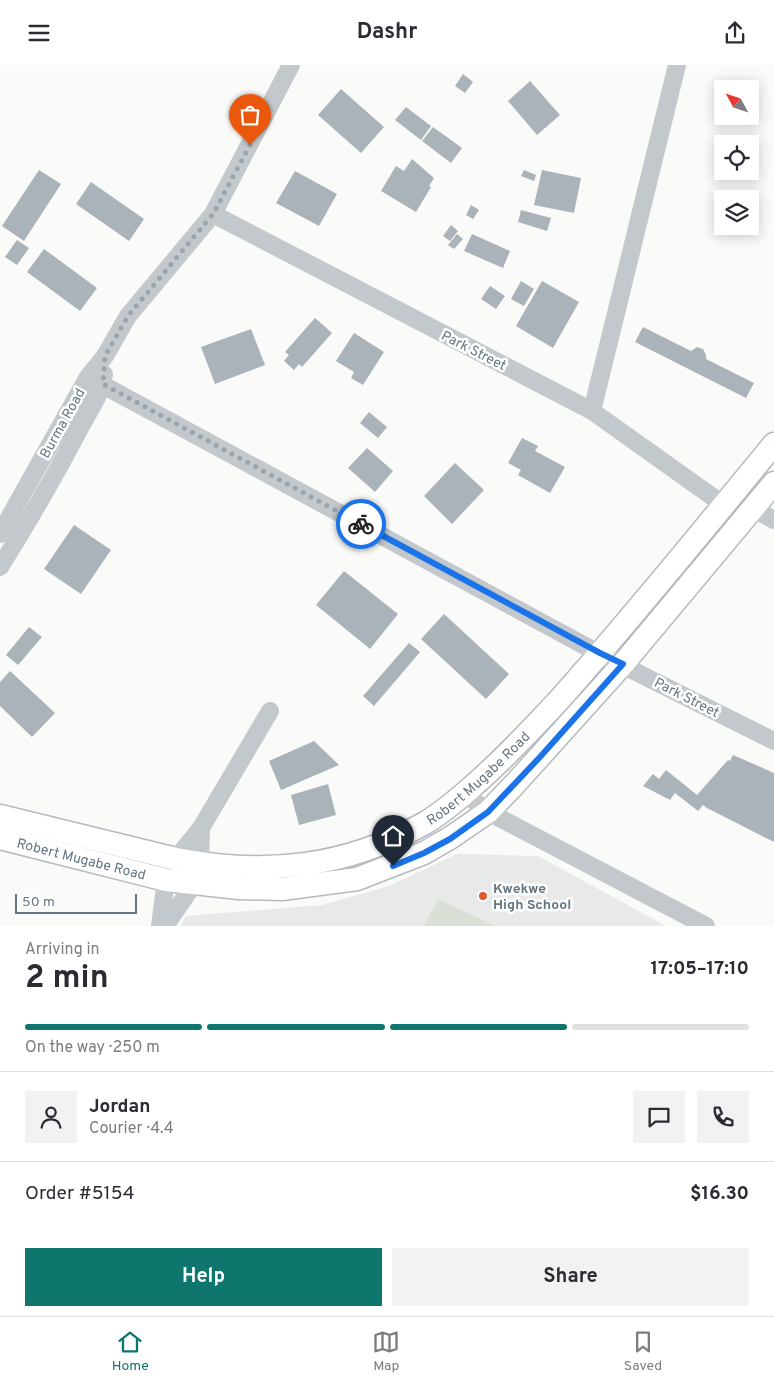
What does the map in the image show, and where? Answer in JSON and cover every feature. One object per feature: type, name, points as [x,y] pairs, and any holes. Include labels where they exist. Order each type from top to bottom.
[{"type":"main road","name":"Robert Mugabe Road","points":[[0,838],[166,880],[197,874],[308,865],[345,856],[400,836],[426,823],[504,759],[600,653],[774,444]]},
{"type":"main road","name":"Robert Mugabe Road","points":[[0,816],[176,859],[197,874],[239,888],[282,889],[357,879],[424,853],[450,839],[488,812],[521,778],[623,664],[774,483]]},
{"type":"street","points":[[0,567],[41,499],[96,381],[105,356],[128,316],[213,214],[291,65]]},
{"type":"street","points":[[592,411],[677,65]]},
{"type":"street","name":"Park Street","points":[[213,214],[592,411],[724,505]]},
{"type":"street","name":"Park Street","points":[[96,381],[600,653],[774,741]]},
{"type":"street","name":"Burma Road","points":[[0,534],[96,381]]},
{"type":"street","points":[[754,509],[774,520]]},
{"type":"street","points":[[160,926],[166,880],[176,859],[201,828],[270,711]]},
{"type":"street","points":[[464,793],[488,812],[706,926]]},
{"type":"street","points":[[164,926],[197,874],[201,828]]},
{"type":"shaded area","name":"Kwekwe High School","points":[[457,854],[538,856],[666,926],[181,926],[185,916],[322,905],[389,886]]},
{"type":"shaded area","points":[[438,899],[495,926],[424,926]]},
{"type":"building","points":[[463,74],[473,82],[465,93],[455,86]]},
{"type":"building","points":[[530,81],[560,115],[537,135],[508,101]]},
{"type":"building","points":[[341,89],[384,127],[361,153],[318,115]]},
{"type":"building","points":[[406,107],[431,126],[421,140],[395,120]]},
{"type":"building","points":[[433,127],[462,148],[451,163],[422,141]]},
{"type":"building","points":[[412,159],[434,178],[429,186],[431,187],[416,212],[381,191],[396,166],[404,171]]},
{"type":"building","points":[[39,170],[61,184],[24,241],[2,226]]},
{"type":"building","points":[[524,170],[536,175],[534,181],[521,176]]},
{"type":"building","points":[[542,170],[581,178],[574,213],[534,205]]},
{"type":"building","points":[[295,171],[337,194],[319,226],[276,203]]},
{"type":"building","points":[[91,182],[144,219],[129,241],[76,204]]},
{"type":"building","points":[[471,205],[479,210],[473,219],[466,215]]},
{"type":"building","points":[[521,210],[551,218],[547,231],[518,222]]},
{"type":"building","points":[[451,225],[458,231],[450,241],[443,236]]},
{"type":"building","points":[[457,234],[463,239],[454,249],[448,245]]},
{"type":"building","points":[[472,234],[510,251],[503,268],[464,251]]},
{"type":"building","points":[[17,240],[29,248],[17,265],[5,257]]},
{"type":"building","points":[[44,249],[97,288],[80,311],[27,272]]},
{"type":"building","points":[[521,281],[534,289],[524,306],[511,299]]},
{"type":"building","points":[[542,281],[579,302],[553,348],[516,326]]},
{"type":"building","points":[[490,286],[505,296],[496,309],[481,299]]},
{"type":"building","points":[[315,318],[332,333],[302,367],[299,364],[294,370],[284,361],[289,355],[285,352]]},
{"type":"building","points":[[643,327],[691,351],[697,347],[703,349],[706,359],[754,383],[746,398],[635,342]]},
{"type":"building","points":[[251,329],[265,365],[215,384],[201,347]]},
{"type":"building","points":[[354,333],[384,352],[363,385],[351,378],[354,372],[336,361]]},
{"type":"building","points":[[369,412],[387,427],[378,438],[360,423]]},
{"type":"building","points":[[522,438],[538,446],[535,451],[565,467],[550,493],[518,475],[521,470],[508,463]]},
{"type":"building","points":[[367,448],[393,471],[375,492],[348,468]]},
{"type":"building","points":[[455,463],[484,490],[452,524],[424,496]]},
{"type":"building","points":[[74,525],[111,550],[81,594],[44,569]]},
{"type":"building","points":[[344,571],[398,614],[370,649],[316,605]]},
{"type":"building","points":[[444,614],[509,674],[486,699],[421,639]]},
{"type":"building","points":[[29,627],[42,637],[18,665],[6,655]]},
{"type":"building","points":[[409,643],[420,652],[374,706],[363,696]]},
{"type":"building","points":[[10,671],[55,713],[32,737],[0,706],[0,682]]},
{"type":"building","points":[[314,741],[339,765],[281,790],[269,761]]},
{"type":"building","points":[[733,755],[774,773],[774,842],[703,805],[698,811],[675,793],[670,800],[643,786],[653,774],[659,779],[666,770],[697,795],[728,760],[730,761]]},
{"type":"building","points":[[328,784],[336,815],[299,825],[291,795]]},
{"type":"way so far","points":[[250,145],[213,214],[128,316],[105,356],[103,384],[361,524]]},
{"type":"place","name":"Kwekwe High School","points":[[483,896]]},
{"type":"route","points":[[361,524],[623,664],[567,728],[488,812],[450,839],[424,853],[393,866]]}]
